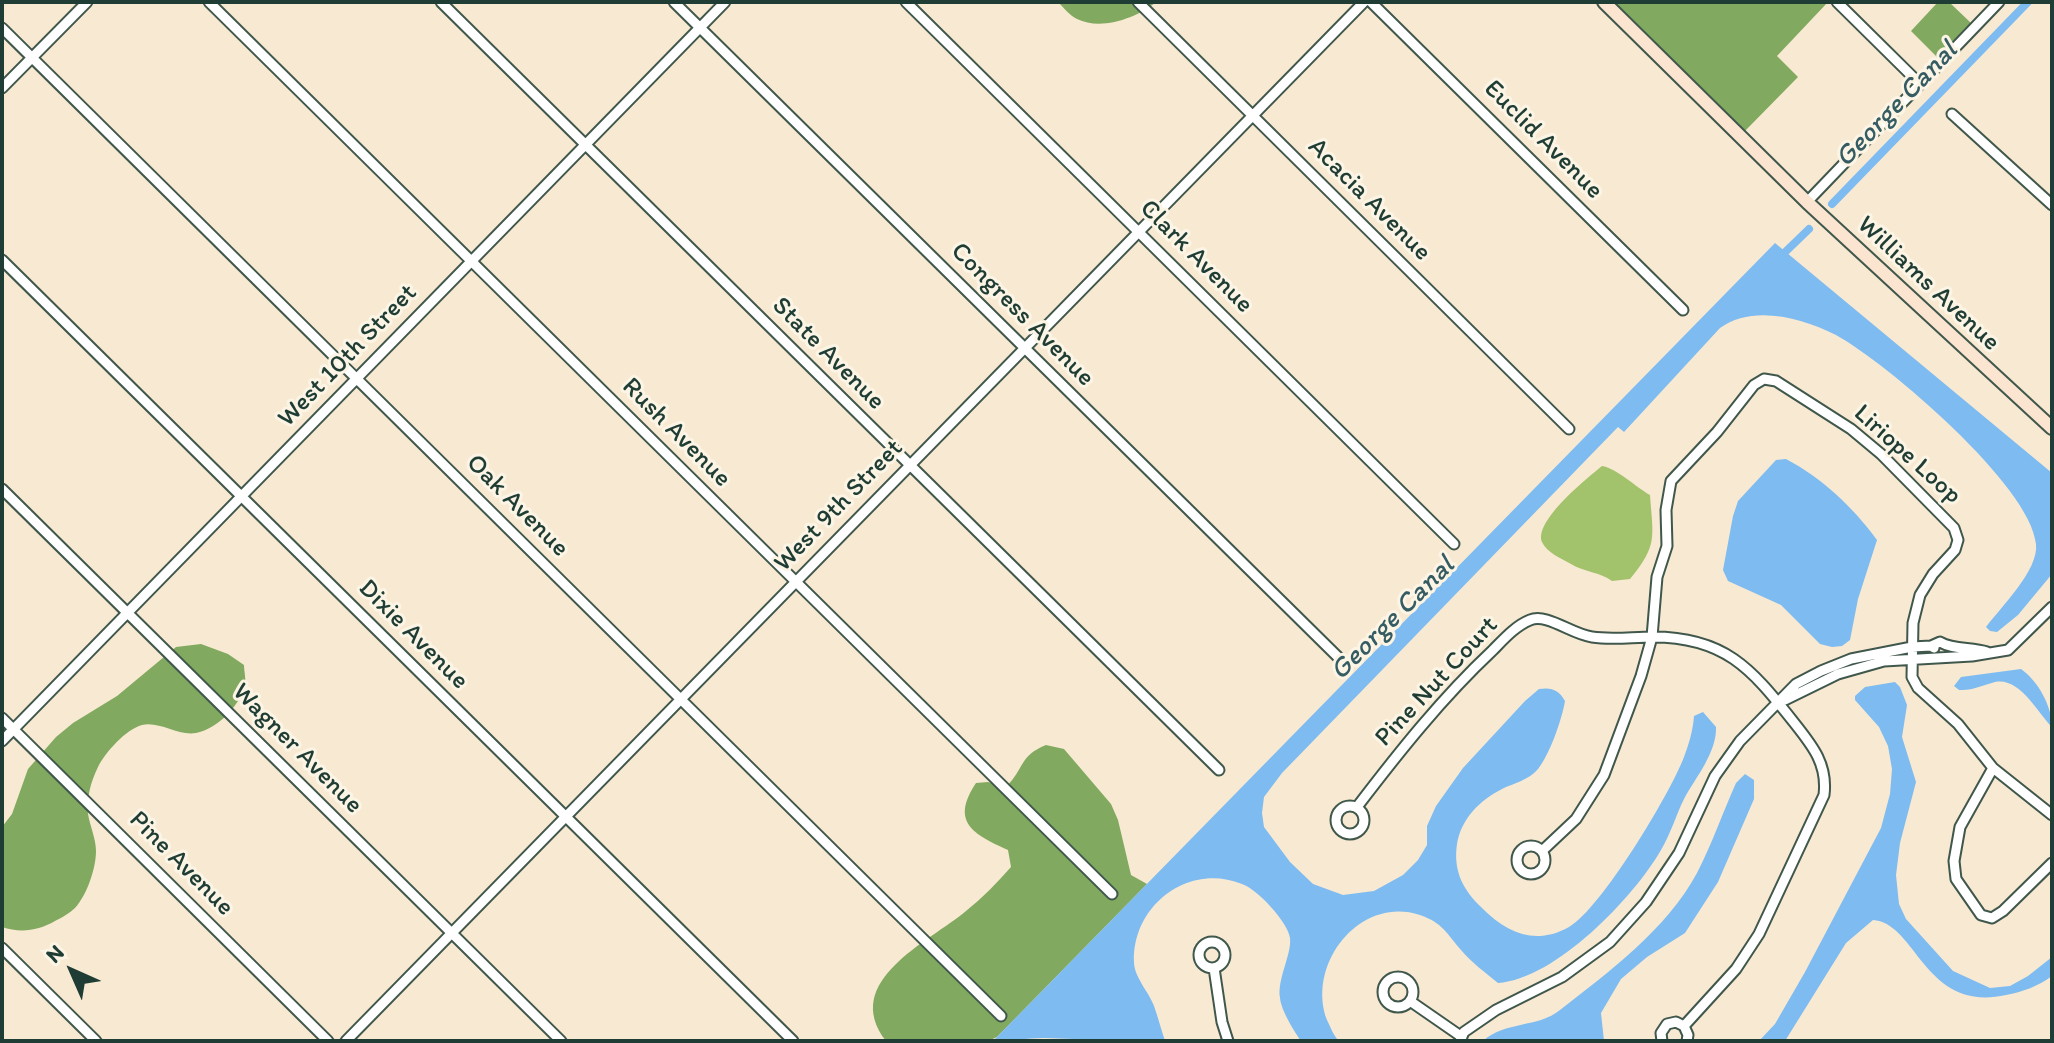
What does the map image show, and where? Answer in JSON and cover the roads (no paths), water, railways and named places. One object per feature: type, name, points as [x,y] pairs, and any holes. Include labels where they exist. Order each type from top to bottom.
[{"type":"street","points":[[2,88],[87,2]]},
{"type":"street","name":"Rush Avenue","points":[[209,2],[1112,894]]},
{"type":"street","name":"State Avenue","points":[[441,2],[1219,770]]},
{"type":"street","name":"Congress Avenue","points":[[674,2],[1340,659]]},
{"type":"street","name":"West 10th Street","points":[[2,741],[725,2]]},
{"type":"street","name":"Clark Avenue","points":[[906,2],[1454,544]]},
{"type":"street","name":"Acacia Avenue","points":[[1138,2],[1569,429]]},
{"type":"street","name":"West 9th Street","points":[[346,1041],[1364,2]]},
{"type":"street","name":"Euclid Avenue","points":[[1371,2],[1683,310]]},
{"type":"street","name":"Williams Avenue","points":[[1604,2],[1807,202],[2052,428]]},
{"type":"street","points":[[1837,2],[1920,84]]},
{"type":"street","points":[[1807,202],[1999,2]]},
{"type":"street","name":"Oak Avenue","points":[[2,28],[1001,1016]]},
{"type":"street","points":[[1952,114],[2052,205]]},
{"type":"street","name":"Dixie Avenue","points":[[2,260],[793,1041]]},
{"type":"street","name":"Liriope Loop","points":[[1652,637],[1657,577],[1669,535],[1666,510],[1671,481],[1717,432],[1754,385],[1764,379],[1776,381],[1851,429],[1881,454],[1954,528],[1958,540],[1955,550],[1933,574],[1920,595],[1913,623],[1912,677],[1918,688],[1958,724],[1993,768],[2052,815]]},
{"type":"street","name":"Wagner Avenue","points":[[2,489],[561,1041]]},
{"type":"street","points":[[1779,703],[1838,674],[1884,661],[1958,652],[2008,650],[2052,607]]},
{"type":"street","name":"Pine Nut Court","points":[[1357,807],[1431,713],[1472,669],[1523,623],[1543,617],[1576,634],[1597,638],[1690,640],[1727,654],[1747,667],[1779,703],[1820,758],[1826,782],[1824,795],[1759,934],[1736,969],[1684,1026],[1676,1022],[1667,1024],[1661,1033],[1662,1041]]},
{"type":"street","points":[[1542,851],[1576,819],[1604,775],[1641,676],[1652,637]]},
{"type":"street","points":[[1410,1001],[1461,1039],[1464,1032],[1496,1010],[1562,977],[1610,942],[1646,902],[1679,853],[1715,776],[1740,741],[1796,684],[1851,659],[1912,647],[1937,647],[1958,652]]},
{"type":"street","name":"Pine Avenue","points":[[2,718],[328,1041]]},
{"type":"street","points":[[1993,768],[1960,827],[1954,861],[1956,879],[1981,915],[1992,918],[2052,863]]},
{"type":"street","points":[[2,948],[96,1041]]},
{"type":"street","points":[[1214,968],[1228,1041]]},
{"type":"street","points":[[1684,1026],[1687,1041]]},
{"type":"water","points":[[1775,243],[2052,473],[2052,574],[2018,615],[1997,632],[1986,627],[2032,565],[2036,544],[2028,520],[2010,491],[1953,428],[1888,371],[1836,335],[1808,323],[1778,316],[1762,315],[1733,321],[1720,328],[1624,432],[1618,427],[1282,773],[1264,797],[1264,827],[1290,862],[1313,884],[1343,895],[1374,891],[1403,875],[1418,860],[1427,845],[1427,826],[1436,806],[1463,768],[1539,689],[1555,690],[1565,701],[1555,736],[1542,763],[1530,776],[1494,793],[1473,811],[1459,835],[1456,854],[1461,879],[1482,908],[1512,930],[1545,936],[1569,927],[1583,916],[1616,875],[1665,797],[1686,752],[1694,716],[1703,712],[1716,727],[1709,755],[1684,799],[1661,850],[1613,912],[1568,952],[1544,967],[1521,978],[1498,983],[1434,922],[1420,915],[1398,911],[1377,915],[1343,939],[1331,957],[1324,977],[1323,999],[1327,1020],[1339,1041],[1301,1041],[1285,1014],[1280,998],[1290,944],[1284,924],[1271,907],[1248,887],[1222,879],[1202,879],[1167,893],[1153,906],[1136,941],[1135,968],[1154,1006],[1165,1041],[1044,1038],[993,1041]]},
{"type":"water","points":[[1786,459],[1836,494],[1877,540],[1858,599],[1850,640],[1842,646],[1820,644],[1781,605],[1728,581],[1723,570],[1738,501],[1776,460]]},
{"type":"water","points":[[2021,669],[2043,695],[2050,711],[2052,727],[2027,697],[2012,685],[1995,682],[1964,690],[1954,686],[1961,677]]},
{"type":"water","points":[[1895,682],[1907,705],[1902,737],[1916,782],[1900,843],[1896,875],[1899,904],[1906,919],[1953,971],[1990,988],[2010,986],[2052,957],[2052,976],[2030,988],[2006,995],[1979,997],[1957,991],[1939,980],[1888,925],[1873,920],[1846,943],[1785,1041],[1759,1041],[1775,1024],[1805,972],[1881,828],[1890,794],[1892,769],[1888,746],[1879,727],[1855,700],[1855,696],[1865,687]]},
{"type":"water","points":[[1745,774],[1754,780],[1754,799],[1718,882],[1685,933],[1647,957],[1621,979],[1601,1013],[1604,1041],[1483,1041],[1501,1030],[1551,1016],[1617,965],[1653,931],[1670,913],[1697,873],[1736,783]]},
{"type":"waterway","name":"George Canal","points":[[1832,204],[2028,2]]},
{"type":"waterway","name":"George Canal","points":[[1778,259],[1809,229]]}]
